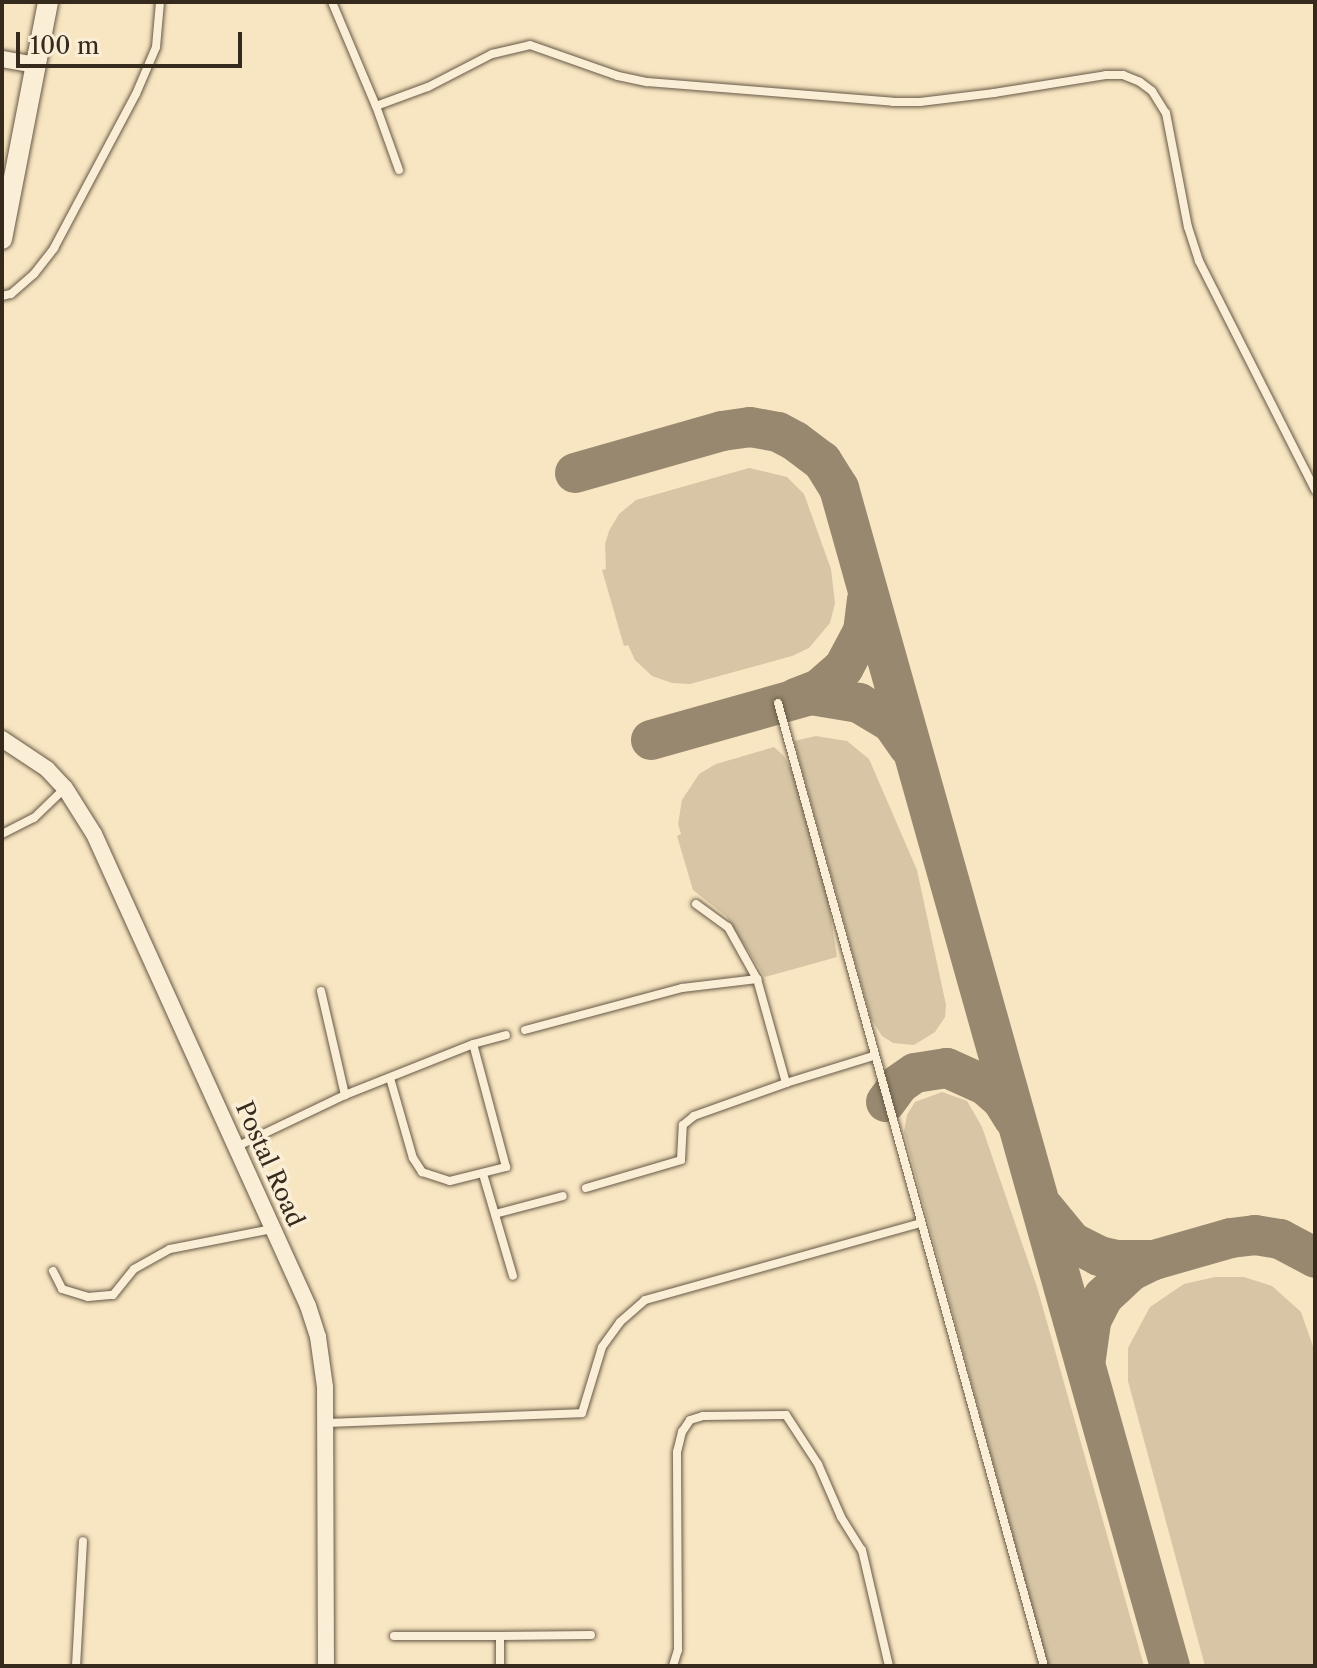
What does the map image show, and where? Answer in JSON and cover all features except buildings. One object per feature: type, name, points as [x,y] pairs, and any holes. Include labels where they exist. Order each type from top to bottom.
[{"type":"street","points":[[2,239],[48,2]]},
{"type":"street","points":[[2,59],[36,65]]},
{"type":"street","name":"Postal Road","points":[[2,739],[27,753],[65,788],[94,834],[273,1229],[318,1337],[325,1387],[326,1666]]},
{"type":"lane","points":[[2,296],[11,294],[34,274],[54,248],[151,59],[156,47],[160,2]]},
{"type":"lane","points":[[332,2],[399,170]]},
{"type":"lane","points":[[376,106],[428,87],[492,54],[530,45],[618,76],[647,82],[893,102],[946,100],[1123,75],[1152,91],[1166,113],[1188,227],[1199,261],[1315,490]]},
{"type":"lane","points":[[778,703],[826,869],[873,1056],[1044,1666]]},
{"type":"lane","points":[[2,834],[34,818],[65,788]]},
{"type":"lane","points":[[696,904],[728,927],[757,979],[786,1083]]},
{"type":"lane","points":[[525,1030],[682,988],[757,979]]},
{"type":"lane","points":[[321,991],[345,1095]]},
{"type":"lane","points":[[236,1147],[345,1095],[473,1044],[506,1035]]},
{"type":"lane","points":[[390,1078],[413,1158],[422,1172],[450,1181],[506,1167],[473,1044]]},
{"type":"lane","points":[[586,1188],[681,1160],[683,1125],[694,1116],[873,1056]]},
{"type":"lane","points":[[483,1174],[513,1276]]},
{"type":"lane","points":[[495,1214],[563,1196]]},
{"type":"lane","points":[[325,1423],[582,1413],[602,1347],[620,1322],[645,1300],[920,1223]]},
{"type":"lane","points":[[53,1271],[62,1289],[88,1297],[113,1295],[134,1269],[170,1249],[273,1229]]},
{"type":"lane","points":[[673,1666],[678,1650],[677,1452],[682,1432],[690,1420],[703,1416],[786,1415],[818,1464],[841,1517],[862,1550],[889,1666]]},
{"type":"lane","points":[[76,1666],[83,1541]]},
{"type":"lane","points":[[394,1636],[591,1635]]},
{"type":"lane","points":[[500,1636],[500,1666]]},
{"type":"shaded area","points":[[749,468],[787,477],[804,494],[831,569],[835,603],[830,623],[809,648],[792,656],[690,684],[672,683],[652,676],[635,660],[628,645],[624,646],[602,570],[606,569],[605,544],[609,531],[619,514],[636,500]]},
{"type":"shaded area","points":[[816,736],[847,741],[869,759],[917,870],[946,1005],[945,1017],[935,1032],[914,1045],[893,1043],[882,1036],[871,1018],[794,741]]},
{"type":"shaded area","points":[[774,747],[784,756],[795,778],[827,893],[837,957],[765,977],[726,916],[693,890],[677,836],[681,834],[678,824],[682,800],[699,774],[716,764]]},
{"type":"shaded area","points":[[942,1092],[967,1101],[982,1127],[1037,1287],[1144,1666],[1048,1666],[904,1132],[907,1115],[915,1102]]},
{"type":"shaded area","points":[[1215,1277],[1244,1277],[1272,1286],[1301,1312],[1315,1352],[1315,1666],[1205,1666],[1128,1381],[1128,1348],[1150,1307],[1184,1284]]},
{"type":"taxiway","points":[[575,473],[722,431],[750,427],[778,432],[795,441],[822,461],[839,488],[1170,1666]]},
{"type":"taxiway","points":[[796,698],[819,689],[844,667],[863,632],[867,599]]},
{"type":"taxiway","points":[[651,740],[811,695],[859,703],[892,723],[909,747]]},
{"type":"taxiway","points":[[886,1102],[899,1084],[915,1073],[947,1068],[985,1085],[1002,1100],[1014,1119]]},
{"type":"taxiway","points":[[1044,1208],[1072,1242],[1099,1256],[1117,1260],[1154,1260],[1231,1238],[1255,1235],[1280,1239],[1315,1258]]},
{"type":"taxiway","points":[[1086,1358],[1091,1321],[1103,1297],[1131,1271],[1154,1260]]}]
